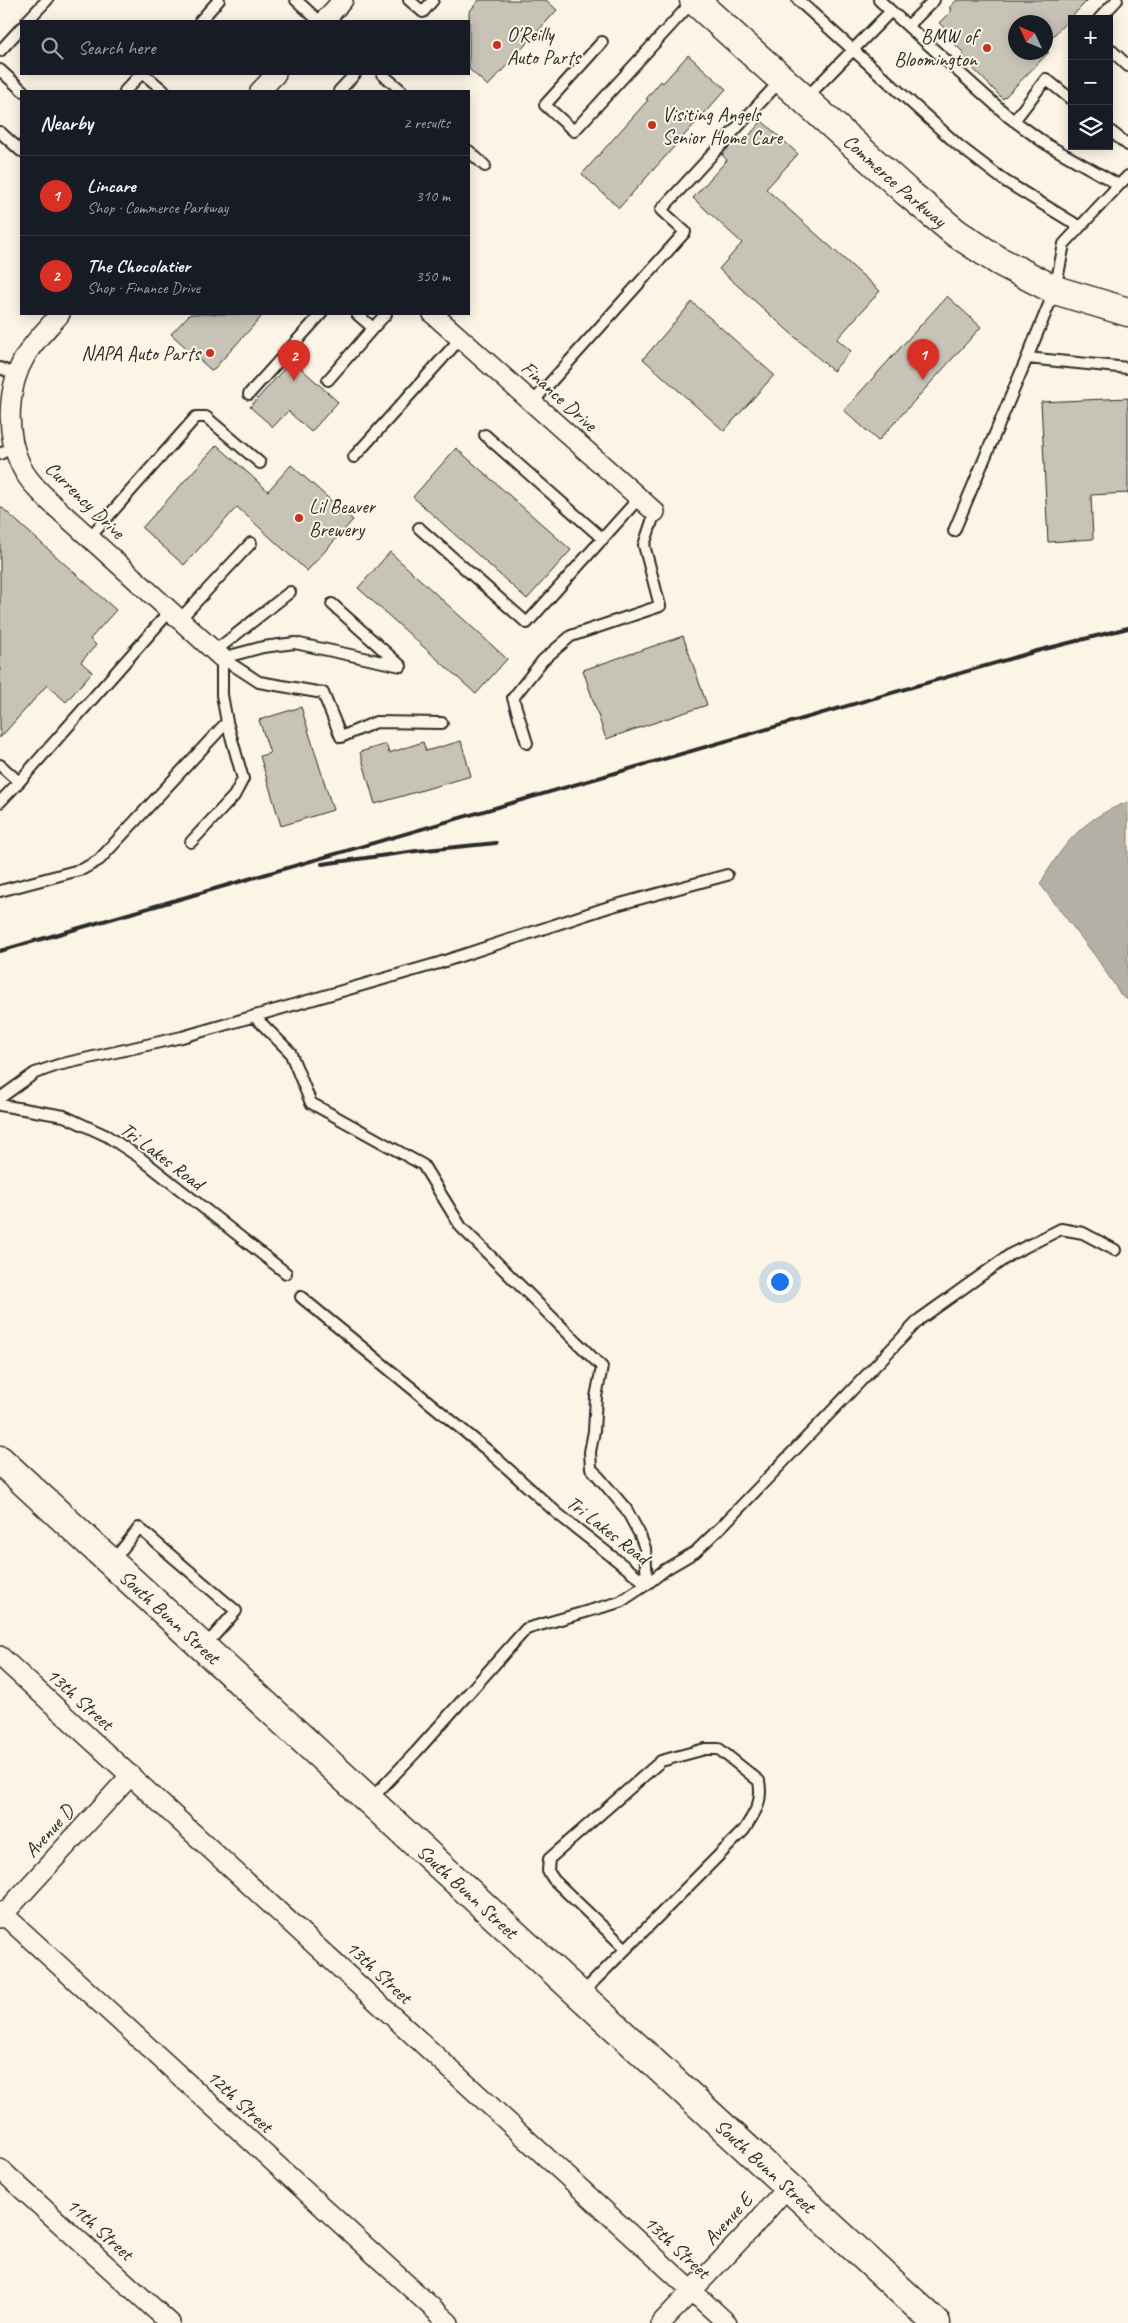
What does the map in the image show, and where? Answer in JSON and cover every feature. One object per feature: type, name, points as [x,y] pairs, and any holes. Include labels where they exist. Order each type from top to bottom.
[{"type":"street","points":[[325,20],[343,0]]},
{"type":"street","name":"Commerce Parkway","points":[[694,0],[956,233],[999,261],[1055,290],[1128,312]]},
{"type":"street","points":[[261,90],[275,75]]},
{"type":"street","name":"Currency Drive","points":[[59,315],[26,355],[9,371],[11,425],[7,450],[32,483],[89,538],[219,655]]},
{"type":"street","name":"Finance Drive","points":[[433,315],[655,512]]},
{"type":"street","name":"South Bunn Street","points":[[0,1460],[936,2323]]},
{"type":"street","name":"13th Street","points":[[0,1656],[727,2323]]},
{"type":"street","name":"Avenue D","points":[[1,1914],[131,1775]]},
{"type":"street","name":"12th Street","points":[[1,1914],[449,2323]]},
{"type":"street","name":"11th Street","points":[[0,2169],[170,2323]]},
{"type":"street","name":"Avenue E","points":[[660,2323],[693,2291],[787,2187]]},
{"type":"lane","points":[[29,20],[47,0]]},
{"type":"lane","points":[[201,20],[219,0]]},
{"type":"lane","points":[[296,0],[318,20]]},
{"type":"lane","points":[[409,0],[423,12],[434,0]]},
{"type":"lane","points":[[602,42],[545,105],[574,131],[694,0]]},
{"type":"lane","points":[[798,0],[958,145],[1005,181],[1080,227]]},
{"type":"lane","points":[[879,0],[1014,121],[1046,144],[1119,185]]},
{"type":"lane","points":[[908,26],[934,0]]},
{"type":"lane","points":[[1103,15],[1117,0]]},
{"type":"lane","points":[[805,100],[891,11]]},
{"type":"lane","points":[[0,51],[20,29]]},
{"type":"lane","points":[[1113,52],[1128,66]]},
{"type":"lane","points":[[0,70],[22,90]]},
{"type":"lane","points":[[126,90],[141,75]]},
{"type":"lane","points":[[143,75],[163,90]]},
{"type":"lane","points":[[340,90],[354,75]]},
{"type":"lane","points":[[383,75],[401,90]]},
{"type":"lane","points":[[532,403],[685,232],[661,210],[782,79]]},
{"type":"lane","points":[[1014,121],[1046,79],[1068,97]]},
{"type":"lane","points":[[0,132],[20,150]]},
{"type":"lane","points":[[1113,133],[1128,145]]},
{"type":"lane","points":[[470,152],[485,166]]},
{"type":"lane","points":[[954,531],[1055,290],[1064,244],[1128,176]]},
{"type":"lane","points":[[249,394],[320,315]]},
{"type":"lane","points":[[358,315],[373,328]]},
{"type":"lane","points":[[328,380],[385,315]]},
{"type":"lane","points":[[354,457],[460,338]]},
{"type":"lane","points":[[1028,358],[1128,368]]},
{"type":"lane","points":[[89,538],[196,417],[206,417],[260,463]]},
{"type":"lane","points":[[485,435],[602,539]]},
{"type":"lane","points":[[419,528],[527,622],[639,498]]},
{"type":"lane","points":[[527,743],[513,698],[543,660],[571,636],[660,606],[644,545],[655,512]]},
{"type":"lane","points":[[0,802],[175,615],[251,542]]},
{"type":"lane","points":[[219,655],[290,592]]},
{"type":"lane","points":[[219,655],[295,643],[401,666],[332,604]]},
{"type":"lane","points":[[191,842],[234,796],[243,779],[227,722],[222,695],[219,655]]},
{"type":"lane","points":[[219,655],[259,682],[323,693],[340,737],[376,722],[442,723]]},
{"type":"lane","points":[[0,891],[83,869],[99,860],[227,722]]},
{"type":"lane","points":[[0,765],[19,782]]},
{"type":"lane","points":[[0,1098],[35,1073],[43,1070],[182,1036],[254,1016],[439,963],[609,907],[727,875]]},
{"type":"lane","points":[[254,1016],[290,1052],[311,1103],[423,1165],[461,1227],[602,1367],[596,1397],[594,1431],[590,1452],[591,1468],[626,1509],[645,1548],[647,1584],[620,1602],[526,1629],[416,1752],[370,1800]]},
{"type":"lane","name":"Tri Lakes Road","points":[[0,1105],[64,1116],[107,1136],[139,1157],[286,1273]]},
{"type":"lane","name":"Tri Lakes Road","points":[[301,1297],[487,1450],[558,1514],[647,1584],[666,1568],[696,1552],[920,1320],[1011,1254],[1061,1229],[1083,1233],[1115,1250]]},
{"type":"lane","points":[[112,1563],[139,1528],[236,1612],[204,1647]]},
{"type":"lane","points":[[580,1994],[626,1949],[744,1830],[758,1808],[762,1794],[759,1781],[719,1750],[705,1749],[662,1761],[549,1859],[548,1871],[554,1880],[626,1949]]},
{"type":"shaded area","points":[[1128,802],[1128,1000],[1121,995],[1096,957],[1040,884],[1066,845],[1086,824],[1112,808]]},
{"type":"building","name":"O'Reilly Auto Parts","points":[[479,0],[546,0],[557,10],[488,86],[470,70],[469,12]]},
{"type":"building","name":"BMW of Bloomington","points":[[957,0],[1088,0],[1073,15],[1068,15],[1068,20],[1053,36],[1053,15],[1008,15],[1008,60],[1041,60],[1003,99],[961,56],[964,53],[949,39],[952,35],[939,23],[952,10],[949,8]]},
{"type":"building","points":[[688,55],[726,89],[619,208],[582,174],[648,100],[646,99],[661,81],[663,83]]},
{"type":"building","points":[[762,121],[798,154],[766,189],[880,291],[837,339],[851,351],[833,371],[719,269],[742,243],[693,198],[727,160],[722,155],[736,139],[738,137],[743,142]]},
{"type":"building","points":[[947,296],[981,327],[878,441],[844,410]]},
{"type":"building","points":[[692,302],[774,375],[724,431],[643,359]]},
{"type":"building","name":"NAPA Auto Parts","points":[[189,315],[263,315],[212,371],[171,334]]},
{"type":"building","points":[[292,360],[338,402],[311,432],[288,411],[273,427],[250,407]]},
{"type":"building","points":[[1128,398],[1128,493],[1091,495],[1093,539],[1048,542],[1041,402]]},
{"type":"building","points":[[217,445],[268,491],[291,465],[353,520],[307,571],[237,507],[184,565],[142,528]]},
{"type":"building","points":[[456,448],[571,550],[527,599],[413,497]]},
{"type":"building","points":[[0,506],[116,610],[90,639],[96,645],[81,662],[92,672],[66,702],[47,685],[0,738]]},
{"type":"building","points":[[390,552],[507,659],[476,694],[358,588]]},
{"type":"building","points":[[683,636],[707,705],[606,739],[583,670]]},
{"type":"building","points":[[301,707],[333,810],[281,826],[260,756],[270,753],[259,720]]},
{"type":"building","points":[[461,741],[471,776],[375,804],[360,752],[386,744],[389,753],[423,742],[426,751]]},
{"type":"railway","points":[[0,951],[1037,651],[1128,628]]},
{"type":"railway","points":[[322,864],[416,851],[496,843]]},
{"type":"place","name":"O'Reilly Auto Parts","points":[[497,45]]},
{"type":"place","name":"BMW of Bloomington","points":[[987,48]]},
{"type":"place","name":"Visiting Angels Senior Home Care","points":[[652,125]]},
{"type":"place","name":"NAPA Auto Parts","points":[[210,353]]},
{"type":"place","name":"Lincare","points":[[923,380]]},
{"type":"place","name":"The Chocolatier","points":[[294,381]]},
{"type":"place","name":"Lil Beaver Brewery","points":[[299,518]]}]
